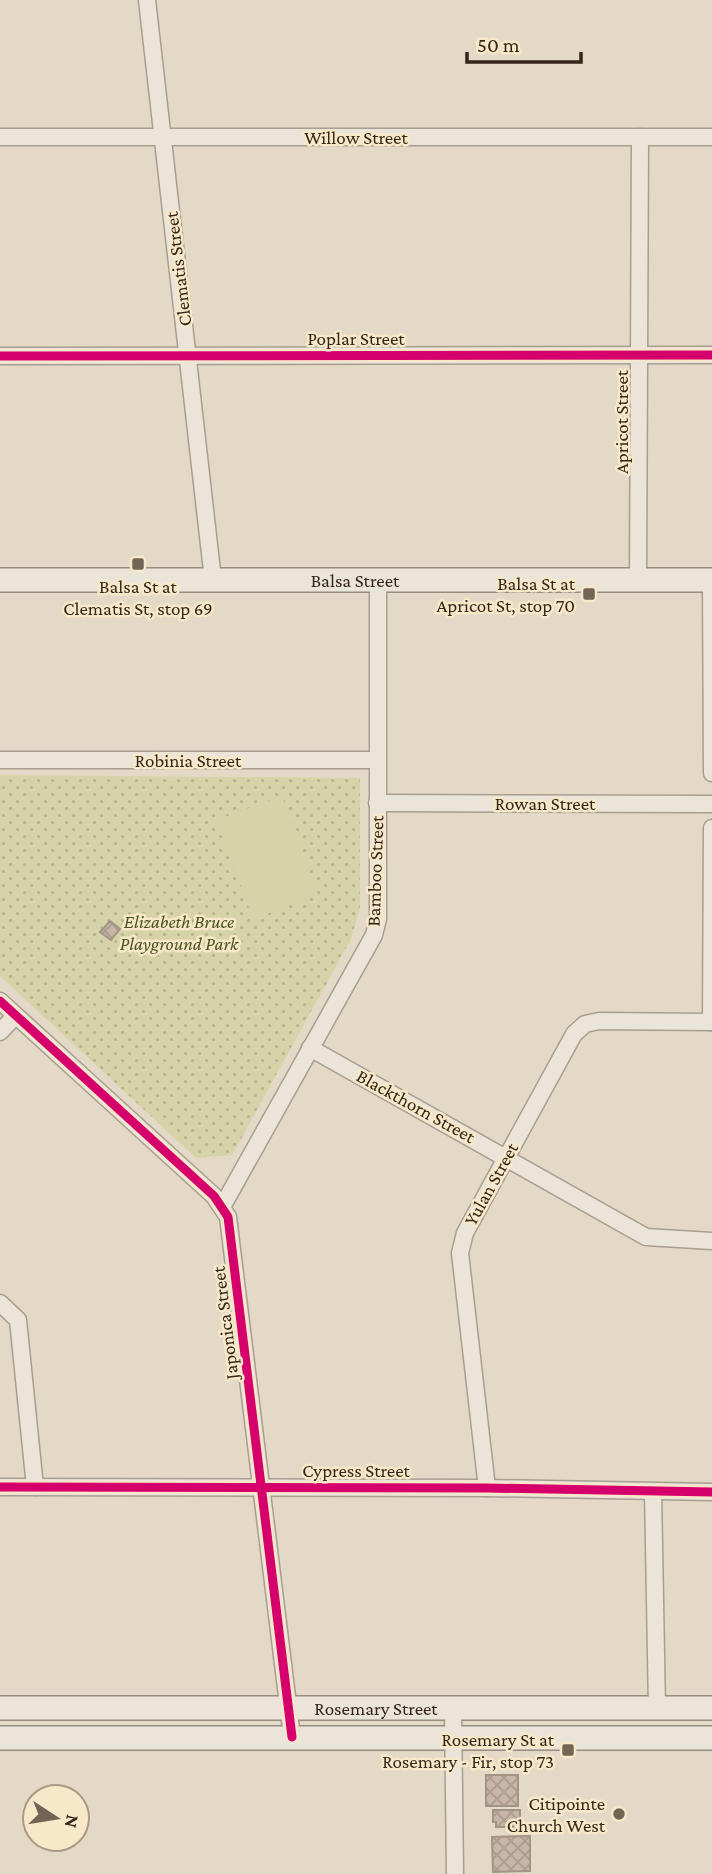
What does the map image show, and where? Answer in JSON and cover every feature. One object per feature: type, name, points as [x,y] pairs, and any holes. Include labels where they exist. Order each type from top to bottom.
[{"type":"main road","name":"Balsa Street","points":[[0,580],[712,580]]},
{"type":"main road","name":"Rosemary Street","points":[[0,1708],[712,1708]]},
{"type":"main road","name":"Rosemary Street","points":[[0,1738],[712,1738]]},
{"type":"street","name":"Clematis Street","points":[[147,0],[213,580]]},
{"type":"street","name":"Willow Street","points":[[0,137],[712,137]]},
{"type":"street","name":"Apricot Street","points":[[638,580],[640,137]]},
{"type":"street","name":"Poplar Street","points":[[0,356],[712,355]]},
{"type":"street","name":"Bamboo Street","points":[[222,1207],[374,935],[377,919],[378,580]]},
{"type":"street","points":[[712,580],[712,773]]},
{"type":"street","name":"Robinia Street","points":[[0,760],[376,760]]},
{"type":"street","name":"Rowan Street","points":[[377,803],[712,804]]},
{"type":"street","points":[[712,828],[712,1022]]},
{"type":"street","name":"Japonica Street","points":[[0,1001],[222,1207],[228,1217],[292,1737]]},
{"type":"street","points":[[0,1032],[16,1016]]},
{"type":"street","name":"Yulan Street","points":[[488,1488],[460,1253],[465,1233],[574,1034],[585,1024],[599,1021],[712,1022]]},
{"type":"street","name":"Blackthorn Street","points":[[310,1048],[646,1237],[712,1241]]},
{"type":"street","points":[[0,1303],[18,1320],[35,1487]]},
{"type":"street","name":"Cypress Street","points":[[0,1487],[488,1488],[712,1492]]},
{"type":"street","points":[[653,1492],[657,1708]]},
{"type":"street","points":[[453,1710],[455,1874]]},
{"type":"green space","name":"Elizabeth Bruce Playground Park","points":[[0,775],[360,778],[360,907],[351,939],[232,1155],[196,1158],[0,976]]},
{"type":"green space","points":[[282,796],[318,895],[253,919],[217,820]]},
{"type":"building","points":[[110,921],[120,929],[111,940],[100,932]]},
{"type":"building","points":[[486,1775],[518,1775],[518,1806],[486,1806]]},
{"type":"building","points":[[493,1810],[520,1810],[520,1827],[496,1827]]},
{"type":"building","points":[[530,1836],[530,1871],[493,1872],[492,1837]]},
{"type":"cycle path","points":[[0,356],[712,355]]},
{"type":"cycle path","points":[[0,1001],[214,1196],[228,1217],[292,1737]]},
{"type":"cycle path","points":[[0,1487],[487,1488],[712,1492]]},
{"type":"place","name":"Balsa St at Clematis St, stop 69","points":[[138,564]]},
{"type":"place","name":"Balsa St at Apricot St, stop 70","points":[[589,594]]},
{"type":"place","name":"Rosemary St at Rosemary - Fir, stop 73","points":[[568,1750]]},
{"type":"place","name":"Citipointe Church West","points":[[619,1814]]}]
